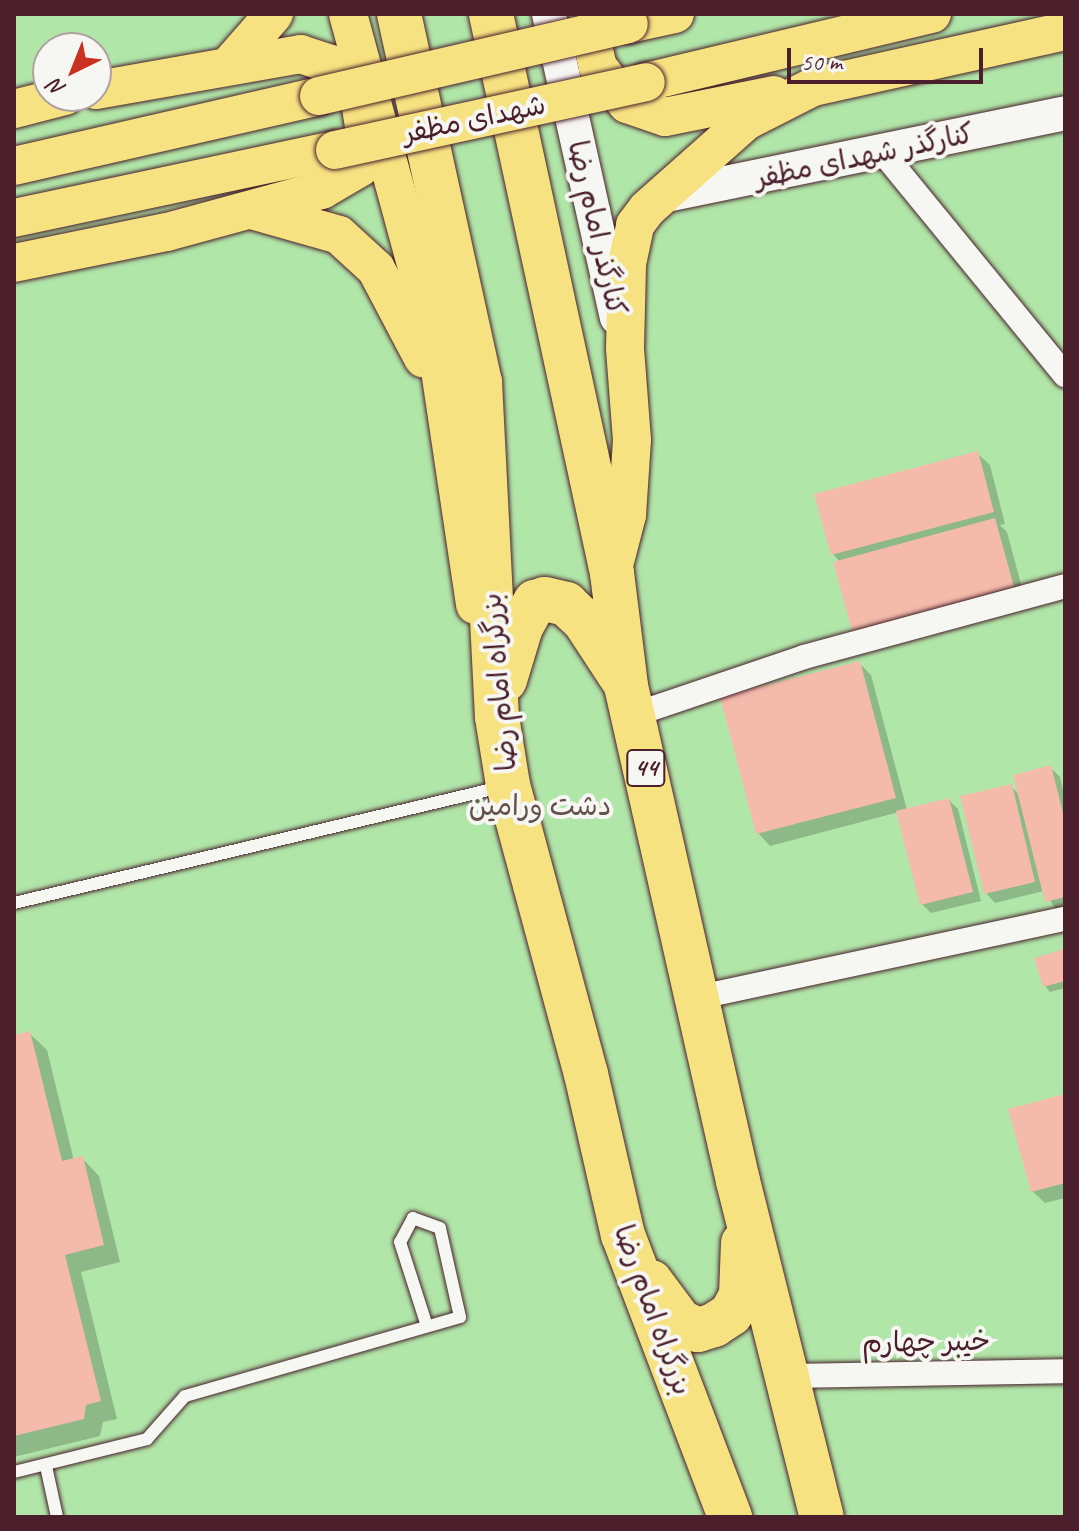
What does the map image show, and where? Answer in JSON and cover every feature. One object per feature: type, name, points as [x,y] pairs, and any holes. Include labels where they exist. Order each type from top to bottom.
[{"type":"highway","name":"بزرگراه امام رضا","points":[[399,14],[480,382],[497,717],[508,785],[586,1074],[623,1235],[730,1517]]},
{"type":"highway","name":"44","points":[[491,14],[612,573],[630,700],[700,997],[738,1181],[822,1517]]},
{"type":"highway","points":[[497,717],[521,627],[535,602],[545,599],[566,604],[585,622],[630,700]]},
{"type":"highway","points":[[623,1235],[680,1321],[698,1330],[714,1325],[731,1314],[741,1295],[738,1181]]},
{"type":"main road","points":[[231,63],[274,14]]},
{"type":"main road","points":[[348,14],[434,330],[497,717]]},
{"type":"main road","name":"کنارگذر امام رضا","points":[[549,14],[625,348]]},
{"type":"main road","name":"شهدای مظفر","points":[[14,166],[319,96],[614,19],[675,14]]},
{"type":"main road","name":"شهدای مظفر","points":[[14,218],[646,82],[932,14]]},
{"type":"main road","points":[[614,19],[591,37],[598,67],[627,104],[665,117],[1065,31]]},
{"type":"main road","points":[[14,263],[249,210],[322,190],[361,167],[366,139],[360,101],[331,64],[301,54],[231,63],[112,87]]},
{"type":"main road","points":[[612,573],[627,515],[632,440],[625,348],[627,264],[635,225],[662,196],[746,121],[813,87]]},
{"type":"main road","name":"کنارگذر شهدای مظفر","points":[[662,196],[884,154],[1065,113]]},
{"type":"main road","points":[[249,210],[339,235],[376,269],[411,330],[446,414]]},
{"type":"street","points":[[884,154],[1065,375]]},
{"type":"street","points":[[630,700],[804,657],[1065,586]]},
{"type":"street","points":[[700,997],[1065,919]]},
{"type":"street","name":"خیبر چهارم","points":[[788,1376],[1065,1371]]},
{"type":"lane","points":[[14,903],[508,785]]},
{"type":"lane","points":[[14,1472],[147,1439],[185,1396],[460,1317],[440,1228],[413,1218],[400,1242],[427,1326]]},
{"type":"lane","points":[[46,1466],[57,1517]]},
{"type":"green space","name":"دشت ورامین","points":[[14,14],[1065,14],[1065,1517],[14,1517]]},
{"type":"building","points":[[978,451],[994,512],[831,555],[814,494]]},
{"type":"building","points":[[995,518],[1014,587],[852,631],[833,562]]},
{"type":"building","points":[[860,661],[896,798],[756,834],[720,697]]},
{"type":"building","points":[[1051,765],[1065,821],[1065,897],[1045,902],[1013,775]]},
{"type":"building","points":[[1012,784],[1035,882],[984,894],[960,796]]},
{"type":"building","points":[[949,798],[973,892],[920,905],[896,811]]},
{"type":"building","points":[[1065,949],[1065,981],[1043,987],[1034,958]]},
{"type":"building","points":[[30,1031],[62,1161],[83,1156],[104,1245],[65,1255],[101,1401],[86,1405],[84,1419],[14,1436],[14,1035]]},
{"type":"building","points":[[1065,1094],[1065,1183],[1031,1192],[1008,1109]]}]
